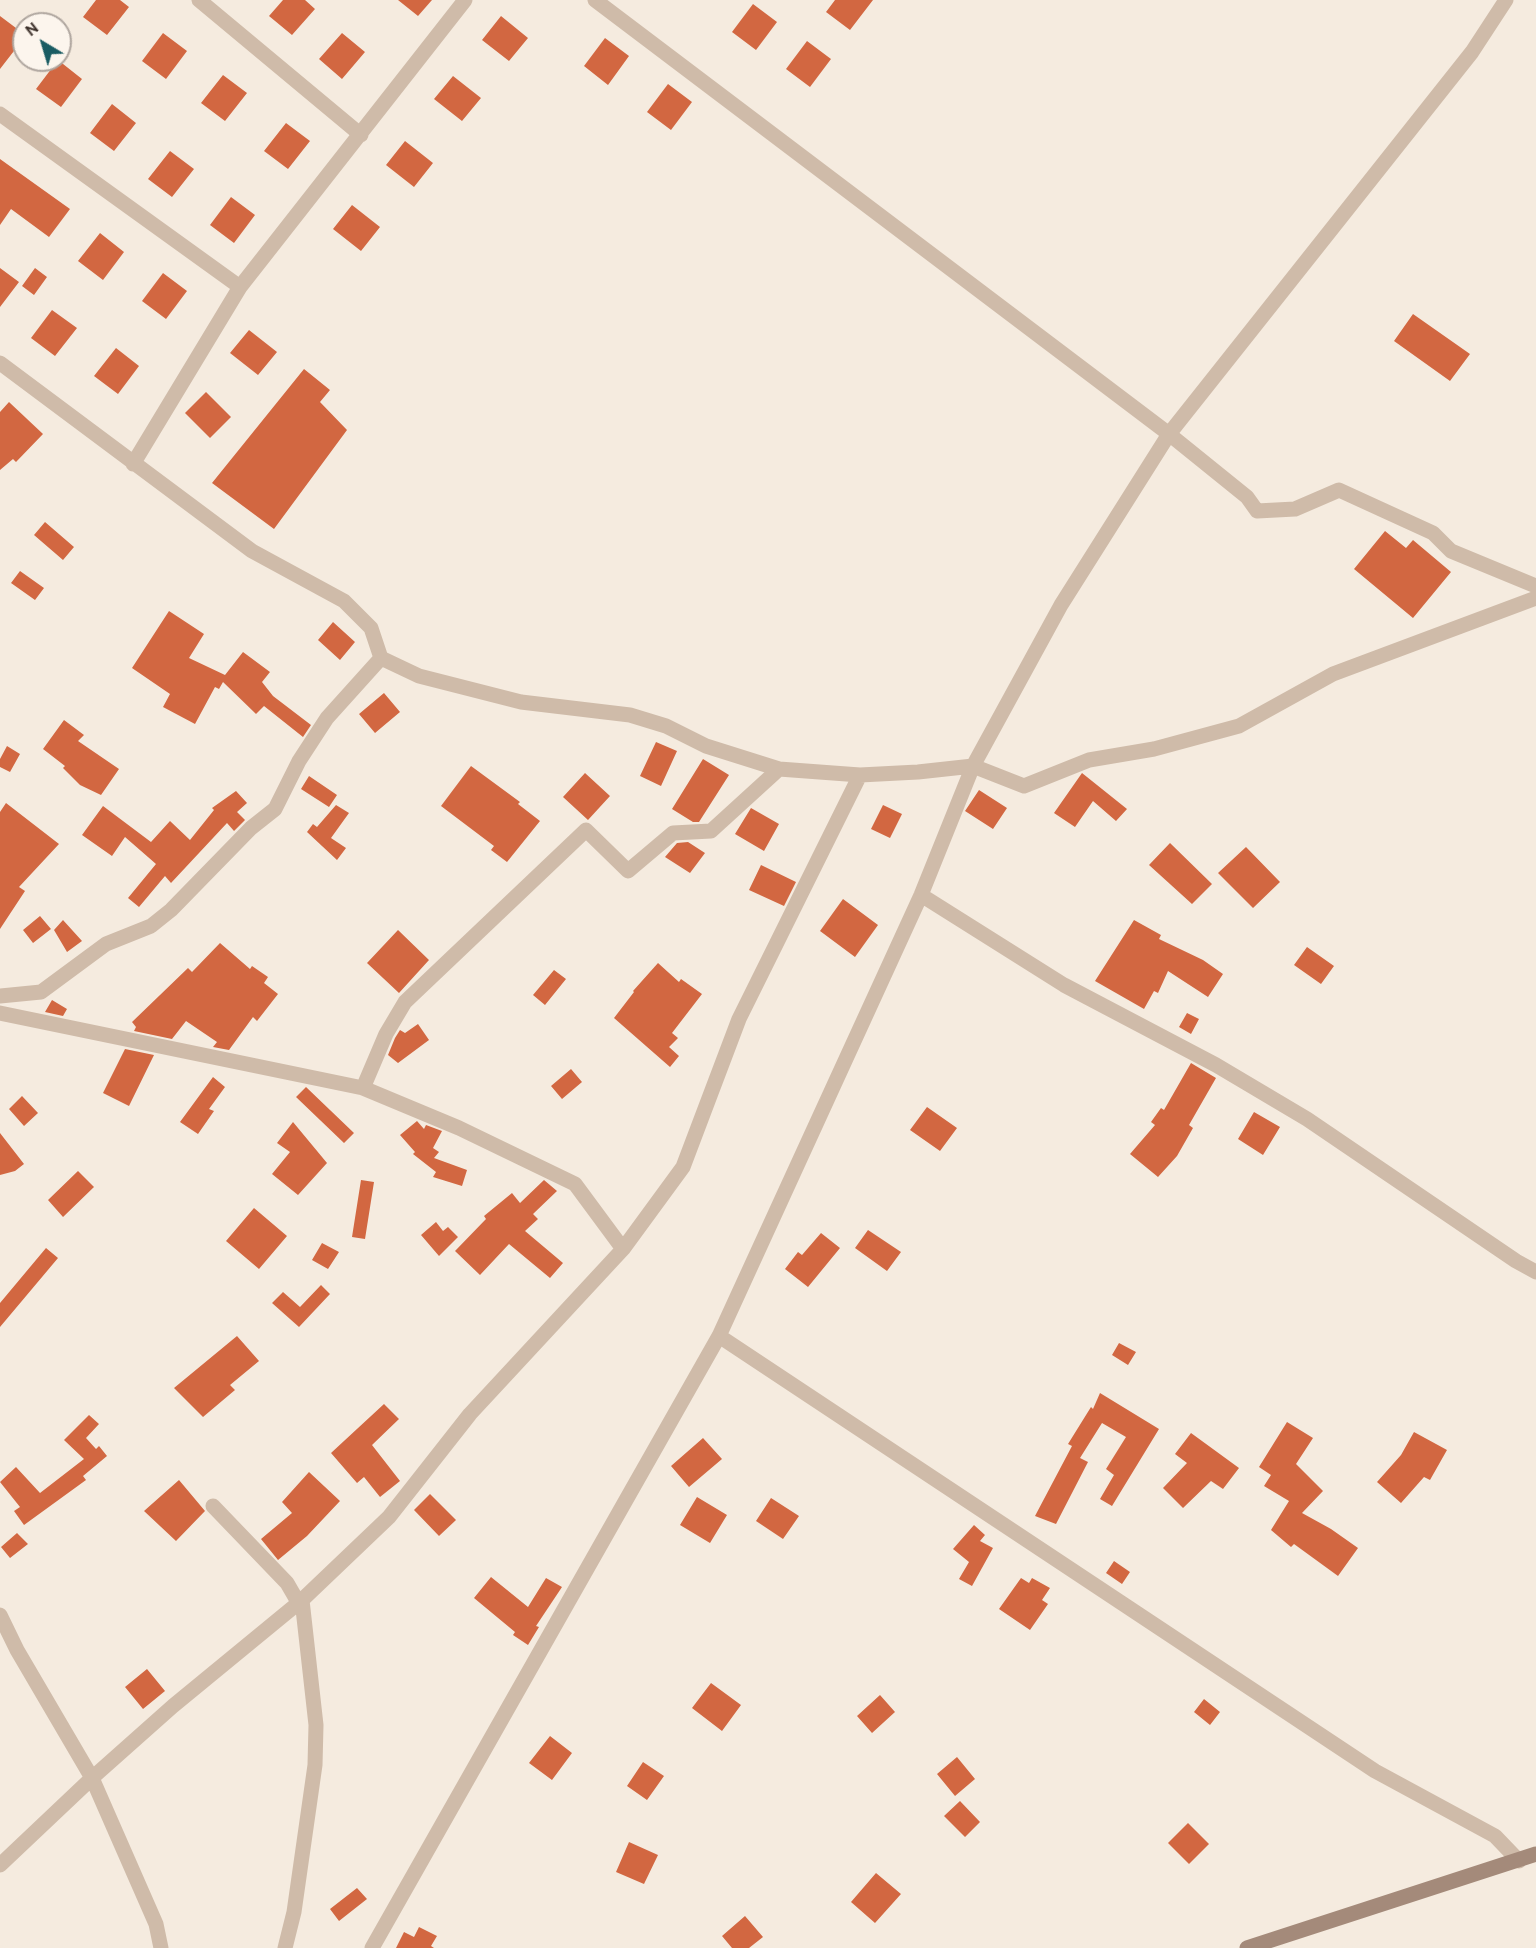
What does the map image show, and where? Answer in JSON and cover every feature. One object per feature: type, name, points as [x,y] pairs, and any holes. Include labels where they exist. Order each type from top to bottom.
[{"type":"main road","points":[[1247,1948],[1536,1854]]},
{"type":"street","points":[[198,0],[361,135]]},
{"type":"street","points":[[133,464],[240,287],[465,0]]},
{"type":"street","points":[[595,0],[1169,434],[1247,497],[1257,511],[1295,509],[1339,490],[1432,533],[1451,551],[1536,586]]},
{"type":"street","points":[[372,1948],[719,1336],[921,895],[973,766],[1061,605],[1169,434],[1472,51],[1506,0]]},
{"type":"street","points":[[0,114],[240,287]]},
{"type":"street","points":[[0,363],[252,551],[344,601],[371,628],[381,658],[418,676],[521,702],[630,715],[666,726],[706,746],[779,769],[860,775],[973,766],[1024,786],[1089,760],[1154,749],[1239,726],[1333,674],[1536,598]]},
{"type":"street","points":[[0,996],[41,992],[106,944],[151,926],[171,910],[251,828],[275,809],[299,761],[327,718],[381,658]]},
{"type":"street","points":[[363,1088],[386,1034],[405,1002],[586,830],[628,871],[673,833],[711,831],[779,769]]},
{"type":"street","points":[[0,1865],[92,1778],[173,1706],[302,1600],[389,1517],[470,1414],[623,1249],[682,1167],[739,1019],[860,775]]},
{"type":"street","points":[[921,895],[1064,985],[1206,1059],[1307,1119],[1516,1261],[1536,1272]]},
{"type":"street","points":[[0,1013],[363,1088],[459,1128],[575,1184],[623,1249]]},
{"type":"street","points":[[719,1336],[1375,1771],[1495,1836],[1519,1861]]},
{"type":"street","points":[[213,1506],[287,1583],[298,1602],[302,1600]]},
{"type":"street","points":[[285,1948],[294,1911],[315,1765],[316,1725],[302,1600]]},
{"type":"street","points":[[0,1615],[17,1650],[92,1778],[156,1924],[161,1948]]},
{"type":"building","points":[[96,0],[120,0],[129,7],[107,35],[83,17]]},
{"type":"building","points":[[283,0],[305,0],[315,9],[292,35],[269,16]]},
{"type":"building","points":[[398,0],[432,0],[418,16]]},
{"type":"building","points":[[835,0],[873,0],[850,30],[826,12]]},
{"type":"building","points":[[753,4],[777,22],[756,50],[732,32]]},
{"type":"building","points":[[0,16],[12,25],[12,54],[0,69]]},
{"type":"building","points":[[501,16],[528,38],[509,61],[482,40]]},
{"type":"building","points":[[163,33],[187,51],[166,79],[142,61]]},
{"type":"building","points":[[342,33],[365,52],[342,79],[319,59]]},
{"type":"building","points":[[605,38],[629,56],[608,85],[584,66]]},
{"type":"building","points":[[807,41],[831,59],[810,87],[786,69]]},
{"type":"building","points":[[72,71],[82,79],[61,107],[36,89],[49,72]]},
{"type":"building","points":[[223,75],[247,93],[225,121],[201,103]]},
{"type":"building","points":[[453,76],[481,98],[462,121],[434,99]]},
{"type":"building","points":[[668,84],[692,102],[671,130],[647,112]]},
{"type":"building","points":[[112,104],[136,123],[114,151],[90,133]]},
{"type":"building","points":[[286,123],[310,141],[288,169],[264,151]]},
{"type":"building","points":[[405,141],[433,163],[414,187],[386,165]]},
{"type":"building","points":[[170,151],[194,169],[172,197],[148,179]]},
{"type":"building","points":[[0,159],[70,209],[49,237],[11,209],[0,225]]},
{"type":"building","points":[[231,197],[255,215],[234,243],[210,225]]},
{"type":"building","points":[[352,205],[380,227],[361,251],[333,229]]},
{"type":"building","points":[[100,233],[124,252],[103,280],[78,261]]},
{"type":"building","points":[[0,268],[19,282],[0,307]]},
{"type":"building","points":[[35,268],[47,277],[34,295],[22,286]]},
{"type":"building","points":[[163,273],[187,291],[166,319],[142,301]]},
{"type":"building","points":[[52,310],[77,328],[55,356],[31,338]]},
{"type":"building","points":[[1413,314],[1470,354],[1450,381],[1394,341]]},
{"type":"building","points":[[249,330],[277,352],[258,375],[230,353]]},
{"type":"building","points":[[116,348],[139,366],[118,394],[94,376]]},
{"type":"building","points":[[304,369],[330,390],[320,402],[347,430],[274,529],[212,483]]},
{"type":"building","points":[[206,392],[231,417],[210,438],[185,413]]},
{"type":"building","points":[[9,402],[43,434],[16,462],[13,459],[0,470],[0,412]]},
{"type":"building","points":[[45,522],[74,547],[63,560],[34,535]]},
{"type":"building","points":[[1385,531],[1406,548],[1413,540],[1451,572],[1413,618],[1354,569]]},
{"type":"building","points":[[20,571],[44,588],[35,600],[11,583]]},
{"type":"building","points":[[169,611],[204,634],[189,658],[225,675],[243,652],[270,672],[262,682],[273,696],[311,725],[303,737],[264,706],[256,714],[223,682],[219,689],[215,687],[195,724],[163,707],[170,694],[132,668]]},
{"type":"building","points":[[333,622],[355,642],[340,660],[318,640]]},
{"type":"building","points":[[384,693],[400,712],[375,733],[359,714]]},
{"type":"building","points":[[64,720],[84,735],[78,741],[119,769],[101,795],[80,785],[63,768],[65,766],[43,749]]},
{"type":"building","points":[[656,742],[677,751],[661,786],[640,776]]},
{"type":"building","points":[[7,746],[20,754],[10,772],[0,767],[0,759]]},
{"type":"building","points":[[703,759],[729,775],[699,822],[693,822],[672,809]]},
{"type":"building","points":[[471,766],[520,802],[518,804],[540,821],[507,862],[491,850],[494,846],[441,806]]},
{"type":"building","points":[[585,773],[610,796],[588,820],[563,797]]},
{"type":"building","points":[[1082,773],[1127,809],[1116,821],[1093,801],[1075,827],[1054,813]]},
{"type":"building","points":[[309,776],[337,795],[329,807],[301,789]]},
{"type":"building","points":[[979,790],[1007,808],[993,829],[965,811]]},
{"type":"building","points":[[236,791],[247,803],[237,812],[245,820],[234,831],[227,823],[171,883],[165,876],[139,907],[128,898],[156,864],[125,837],[112,856],[82,835],[103,806],[151,842],[170,821],[190,840],[214,810],[212,808]]},
{"type":"building","points":[[6,803],[59,844],[19,887],[25,891],[0,929],[0,812]]},
{"type":"building","points":[[336,805],[349,813],[331,838],[346,848],[337,860],[307,832],[313,824],[317,827]]},
{"type":"building","points":[[883,805],[902,814],[890,838],[871,829]]},
{"type":"building","points":[[751,808],[779,824],[764,851],[735,834]]},
{"type":"building","points":[[688,842],[705,853],[690,873],[665,857],[677,843]]},
{"type":"building","points":[[1170,843],[1212,884],[1192,904],[1149,865]]},
{"type":"building","points":[[1246,847],[1280,882],[1253,908],[1218,873]]},
{"type":"building","points":[[761,865],[796,882],[784,906],[749,890]]},
{"type":"building","points":[[843,899],[878,925],[855,957],[820,931]]},
{"type":"building","points":[[40,916],[51,929],[33,943],[23,930]]},
{"type":"building","points":[[63,920],[82,941],[67,952],[54,930]]},
{"type":"building","points":[[1134,920],[1161,935],[1159,939],[1203,960],[1223,974],[1208,997],[1168,971],[1158,993],[1154,991],[1144,1009],[1095,981]]},
{"type":"building","points":[[398,930],[429,960],[399,993],[367,963]]},
{"type":"building","points":[[220,943],[250,969],[252,966],[268,977],[264,983],[278,994],[257,1021],[253,1017],[229,1050],[213,1047],[217,1042],[186,1021],[172,1039],[134,1031],[136,1027],[132,1022],[188,968],[192,972]]},
{"type":"building","points":[[1307,947],[1334,966],[1321,984],[1294,965]]},
{"type":"building","points":[[658,963],[679,982],[681,979],[702,994],[672,1033],[678,1038],[669,1047],[679,1056],[670,1067],[614,1018],[633,991]]},
{"type":"building","points":[[554,970],[566,979],[545,1005],[533,995]]},
{"type":"building","points":[[52,1000],[67,1009],[63,1016],[45,1012]]},
{"type":"building","points":[[1187,1013],[1199,1019],[1191,1034],[1179,1027]]},
{"type":"building","points":[[418,1024],[429,1040],[398,1063],[388,1055],[395,1038],[400,1030],[405,1033]]},
{"type":"building","points":[[125,1049],[154,1055],[129,1106],[103,1093]]},
{"type":"building","points":[[1191,1063],[1216,1078],[1189,1125],[1193,1128],[1177,1156],[1158,1177],[1130,1154],[1155,1125],[1151,1122],[1161,1108],[1164,1110]]},
{"type":"building","points":[[571,1069],[582,1082],[562,1099],[551,1086]]},
{"type":"building","points":[[213,1077],[225,1087],[209,1109],[214,1111],[198,1134],[180,1122]]},
{"type":"building","points":[[306,1087],[354,1133],[344,1143],[296,1097]]},
{"type":"building","points":[[22,1096],[38,1113],[24,1126],[9,1109]]},
{"type":"building","points":[[927,1107],[957,1128],[940,1151],[910,1130]]},
{"type":"building","points":[[1254,1112],[1280,1127],[1263,1155],[1238,1139]]},
{"type":"building","points":[[417,1121],[424,1129],[426,1125],[442,1131],[433,1148],[439,1152],[434,1158],[467,1170],[462,1186],[433,1177],[436,1172],[413,1154],[415,1152],[400,1135]]},
{"type":"building","points":[[293,1122],[327,1163],[298,1195],[272,1174],[290,1152],[277,1143]]},
{"type":"building","points":[[0,1133],[24,1164],[15,1171],[0,1175]]},
{"type":"building","points":[[78,1171],[94,1187],[63,1217],[48,1200]]},
{"type":"building","points":[[361,1180],[374,1182],[365,1239],[352,1237]]},
{"type":"building","points":[[544,1180],[557,1191],[533,1214],[538,1219],[525,1231],[563,1263],[550,1278],[509,1244],[480,1275],[455,1251],[486,1219],[484,1216],[512,1193],[520,1203]]},
{"type":"building","points":[[254,1208],[287,1236],[259,1269],[226,1241]]},
{"type":"building","points":[[436,1222],[443,1231],[448,1227],[458,1237],[439,1256],[421,1235]]},
{"type":"building","points":[[868,1230],[901,1252],[887,1271],[855,1248]]},
{"type":"building","points":[[821,1233],[840,1248],[808,1287],[785,1269],[798,1252],[802,1255]]},
{"type":"building","points":[[322,1243],[339,1252],[328,1269],[312,1260]]},
{"type":"building","points":[[46,1248],[58,1258],[0,1327],[0,1303]]},
{"type":"building","points":[[321,1285],[330,1294],[299,1327],[272,1303],[283,1292],[300,1307]]},
{"type":"building","points":[[237,1336],[259,1361],[230,1385],[235,1390],[203,1417],[174,1388]]},
{"type":"building","points":[[1119,1343],[1136,1352],[1128,1365],[1112,1355]]},
{"type":"building","points":[[1100,1393],[1159,1429],[1112,1506],[1100,1499],[1114,1475],[1106,1469],[1126,1437],[1102,1423],[1080,1458],[1088,1462],[1056,1524],[1035,1516],[1072,1446],[1068,1444],[1091,1407],[1093,1409]]},
{"type":"building","points":[[384,1404],[399,1419],[372,1445],[400,1481],[380,1497],[364,1477],[357,1483],[331,1453]]},
{"type":"building","points":[[89,1415],[99,1424],[86,1438],[96,1449],[99,1446],[107,1456],[83,1476],[86,1480],[24,1525],[14,1511],[20,1507],[0,1482],[16,1467],[40,1493],[84,1459],[64,1440]]},
{"type":"building","points":[[1287,1422],[1313,1438],[1296,1464],[1323,1491],[1302,1513],[1331,1529],[1358,1548],[1338,1576],[1294,1544],[1291,1547],[1271,1530],[1289,1501],[1264,1486],[1271,1475],[1259,1467]]},
{"type":"building","points":[[1414,1432],[1447,1450],[1430,1480],[1424,1477],[1401,1503],[1377,1482],[1401,1455]]},
{"type":"building","points":[[1191,1433],[1239,1468],[1223,1489],[1211,1481],[1183,1508],[1163,1488],[1187,1463],[1175,1454]]},
{"type":"building","points":[[703,1438],[722,1459],[689,1487],[671,1466]]},
{"type":"building","points":[[309,1472],[340,1501],[307,1536],[278,1560],[261,1539],[292,1513],[282,1502]]},
{"type":"building","points":[[179,1480],[205,1511],[176,1541],[144,1511]]},
{"type":"building","points":[[430,1494],[456,1520],[439,1536],[414,1510]]},
{"type":"building","points":[[697,1497],[727,1515],[710,1543],[680,1525]]},
{"type":"building","points":[[771,1498],[799,1516],[783,1539],[756,1521]]},
{"type":"building","points":[[974,1525],[985,1535],[980,1541],[993,1548],[972,1586],[959,1579],[969,1562],[953,1549]]},
{"type":"building","points":[[17,1533],[28,1544],[10,1558],[1,1547]]},
{"type":"building","points":[[1114,1561],[1130,1572],[1122,1584],[1106,1573]]},
{"type":"building","points":[[491,1577],[528,1607],[546,1578],[562,1587],[536,1626],[539,1627],[528,1645],[513,1635],[515,1632],[474,1598]]},
{"type":"building","points":[[1021,1578],[1029,1583],[1032,1578],[1050,1588],[1042,1600],[1048,1604],[1030,1630],[999,1609]]},
{"type":"building","points":[[147,1669],[165,1691],[143,1709],[125,1687]]},
{"type":"building","points":[[711,1683],[741,1705],[722,1731],[692,1708]]},
{"type":"building","points":[[880,1695],[895,1712],[872,1733],[857,1716]]},
{"type":"building","points":[[1204,1699],[1220,1712],[1210,1725],[1194,1712]]},
{"type":"building","points":[[550,1736],[572,1753],[552,1780],[529,1763]]},
{"type":"building","points":[[957,1757],[975,1779],[955,1796],[937,1774]]},
{"type":"building","points":[[643,1762],[664,1776],[647,1800],[627,1786]]},
{"type":"building","points":[[960,1801],[980,1822],[965,1837],[944,1816]]},
{"type":"building","points":[[1188,1823],[1209,1844],[1189,1864],[1168,1843]]},
{"type":"building","points":[[629,1842],[658,1855],[644,1884],[616,1872]]},
{"type":"building","points":[[876,1873],[901,1894],[875,1923],[851,1902]]},
{"type":"building","points":[[357,1888],[367,1899],[339,1921],[330,1909]]},
{"type":"building","points":[[745,1916],[763,1937],[749,1948],[732,1948],[722,1936]]},
{"type":"building","points":[[419,1927],[437,1936],[431,1946],[434,1948],[396,1948],[404,1932],[414,1937]]}]
